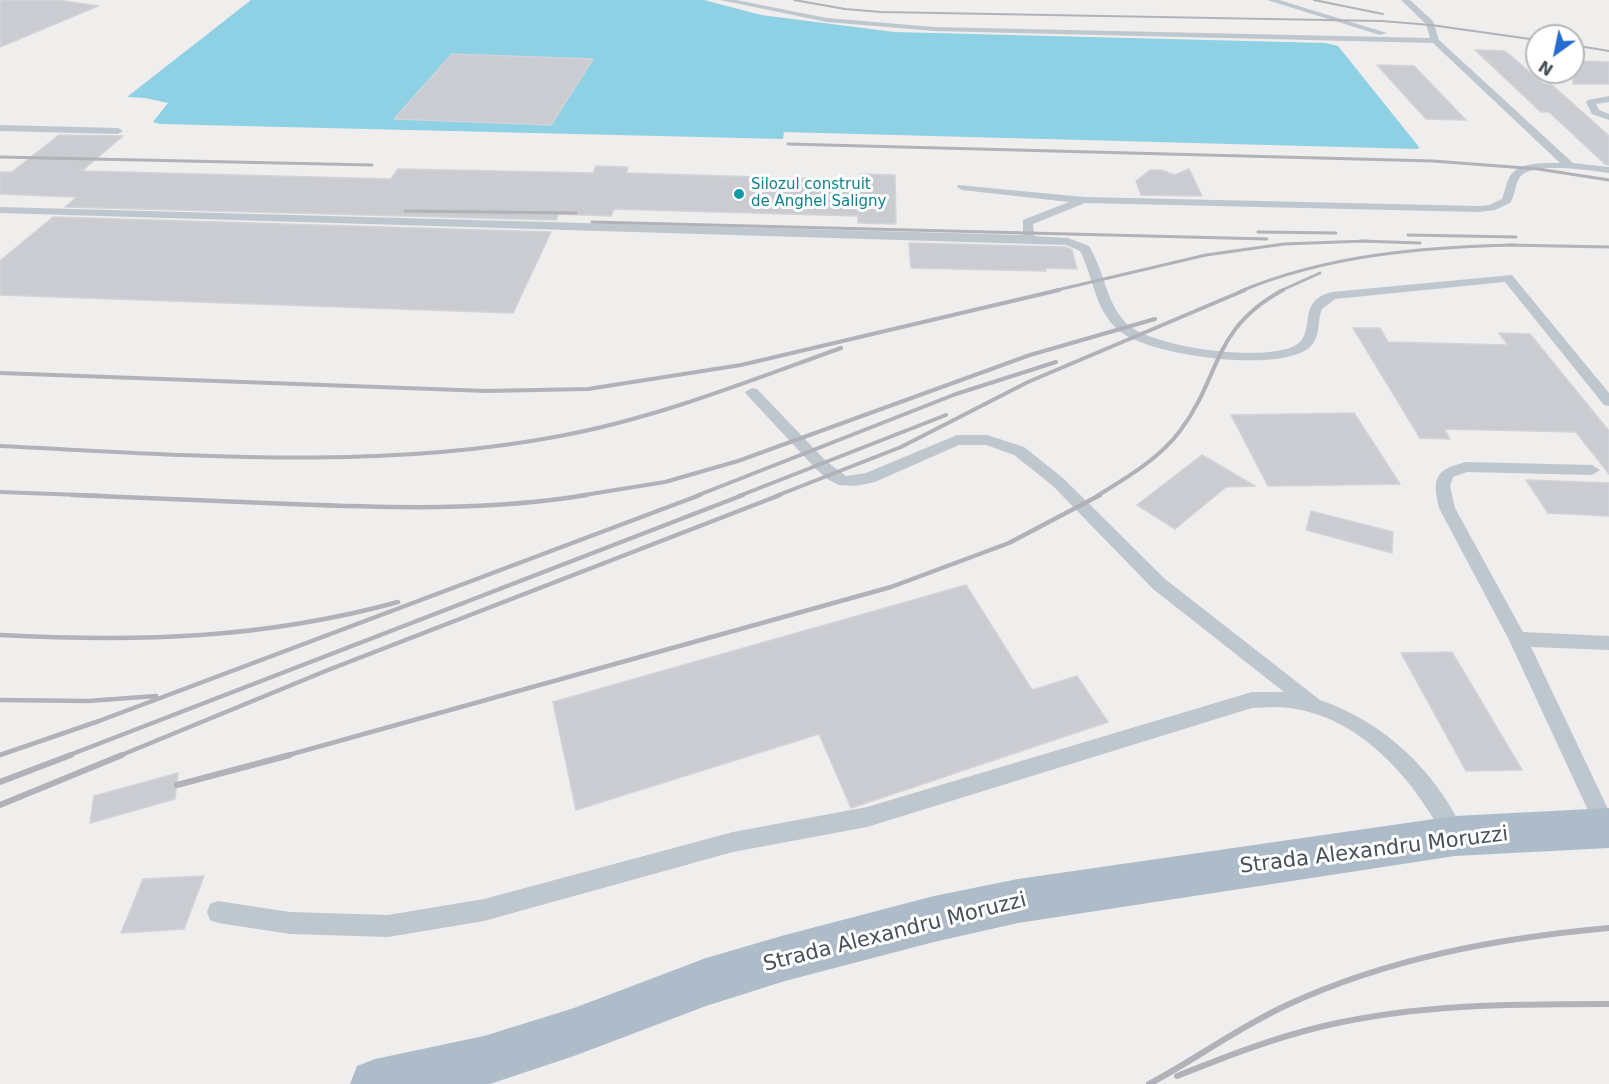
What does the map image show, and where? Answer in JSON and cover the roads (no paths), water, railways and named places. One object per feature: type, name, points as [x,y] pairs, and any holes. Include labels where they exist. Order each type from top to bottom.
[{"type":"main road","name":"Strada Alexandru Moruzzi","points":[[375,1084],[484,1061],[574,1032],[706,982],[859,938],[1018,901],[1455,836],[1608,828]]},
{"type":"lane","points":[[724,0],[827,20],[934,29],[1435,41]]},
{"type":"lane","points":[[1271,0],[1401,39]]},
{"type":"lane","points":[[1405,0],[1430,23],[1435,41],[1570,166]]},
{"type":"lane","points":[[1609,99],[1591,102],[1595,112],[1609,117]]},
{"type":"lane","points":[[0,128],[118,131]]},
{"type":"lane","points":[[962,187],[1084,200],[1479,209],[1491,208],[1506,201],[1518,172],[1527,168],[1570,166],[1609,170]]},
{"type":"lane","points":[[1029,239],[1027,222],[1084,200]]},
{"type":"lane","points":[[0,210],[1029,239],[1068,242],[1085,249],[1096,280],[1114,316],[1133,336],[1170,348],[1210,354],[1279,354],[1300,348],[1312,337],[1314,310],[1323,300],[1332,296],[1508,278],[1609,402]]},
{"type":"lane","points":[[752,392],[831,475],[844,481],[870,478],[957,440],[987,440],[1019,451],[1058,482],[1159,584],[1319,709]]},
{"type":"lane","points":[[1592,470],[1466,467],[1447,474],[1442,486],[1447,508],[1518,639],[1608,828]]},
{"type":"lane","points":[[1518,639],[1609,643]]},
{"type":"lane","points":[[218,912],[290,922],[388,926],[430,921],[484,910],[733,842],[867,817],[1252,700],[1289,700],[1319,709],[1353,724],[1384,744],[1408,765],[1443,809],[1455,836]]},
{"type":"water","points":[[251,0],[704,0],[761,15],[894,32],[1325,43],[1338,46],[1419,147],[1418,149],[784,132],[783,139],[160,124],[153,122],[168,103],[127,97]]},
{"type":"railway","points":[[794,0],[845,9],[881,12],[1382,21],[1431,25],[1525,38]]},
{"type":"railway","points":[[1314,0],[1383,14]]},
{"type":"railway","points":[[1585,47],[1609,51]]},
{"type":"railway","points":[[788,144],[1433,161],[1538,169],[1609,180]]},
{"type":"railway","points":[[0,157],[372,165]]},
{"type":"railway","points":[[405,211],[576,213]]},
{"type":"railway","points":[[592,222],[1267,239]]},
{"type":"railway","points":[[1258,232],[1336,233]]},
{"type":"railway","points":[[1408,235],[1516,237]]},
{"type":"railway","points":[[1053,291],[1206,255],[1284,244],[1363,241]]},
{"type":"railway","points":[[1363,241],[1420,243]]},
{"type":"railway","points":[[1507,245],[1512,245]]},
{"type":"railway","points":[[1241,291],[1307,269],[1376,255],[1445,248],[1512,245]]},
{"type":"railway","points":[[1512,245],[1609,247]]},
{"type":"railway","points":[[1280,291],[1320,273]]},
{"type":"railway","points":[[0,373],[486,391],[588,389],[741,365],[1059,290]]},
{"type":"railway","points":[[776,496],[901,447],[1028,382],[1245,290]]},
{"type":"railway","points":[[1097,496],[1142,467],[1172,441],[1194,410],[1230,337],[1242,321],[1260,305],[1283,290]]},
{"type":"railway","points":[[578,496],[665,482],[738,461],[1030,355],[1155,319]]},
{"type":"railway","points":[[0,446],[281,457],[421,454],[491,447],[560,436],[632,419],[702,398],[841,348]]},
{"type":"railway","points":[[696,496],[956,394],[1056,362]]},
{"type":"railway","points":[[739,496],[946,415]]},
{"type":"railway","points":[[0,492],[108,496]]},
{"type":"railway","points":[[72,495],[402,507],[513,504],[587,495]]},
{"type":"railway","points":[[0,755],[99,721],[700,495]]},
{"type":"railway","points":[[67,756],[743,495]]},
{"type":"railway","points":[[119,756],[328,670],[780,495]]},
{"type":"railway","points":[[285,756],[891,587],[1009,543],[1100,495]]},
{"type":"railway","points":[[0,635],[102,638],[249,631],[298,624],[398,602]]},
{"type":"railway","points":[[0,700],[88,701],[156,696]]},
{"type":"railway","points":[[0,782],[71,755]]},
{"type":"railway","points":[[0,805],[122,755]]},
{"type":"railway","points":[[177,785],[290,755]]},
{"type":"railway","points":[[1149,1084],[1269,1014],[1365,975],[1404,963],[1485,944],[1609,928]]},
{"type":"railway","points":[[1177,1076],[1286,1036],[1324,1026],[1394,1013],[1465,1007],[1609,1004]]},
{"type":"place","name":"Silozul construit de Anghel Saligny","points":[[739,194]]}]
